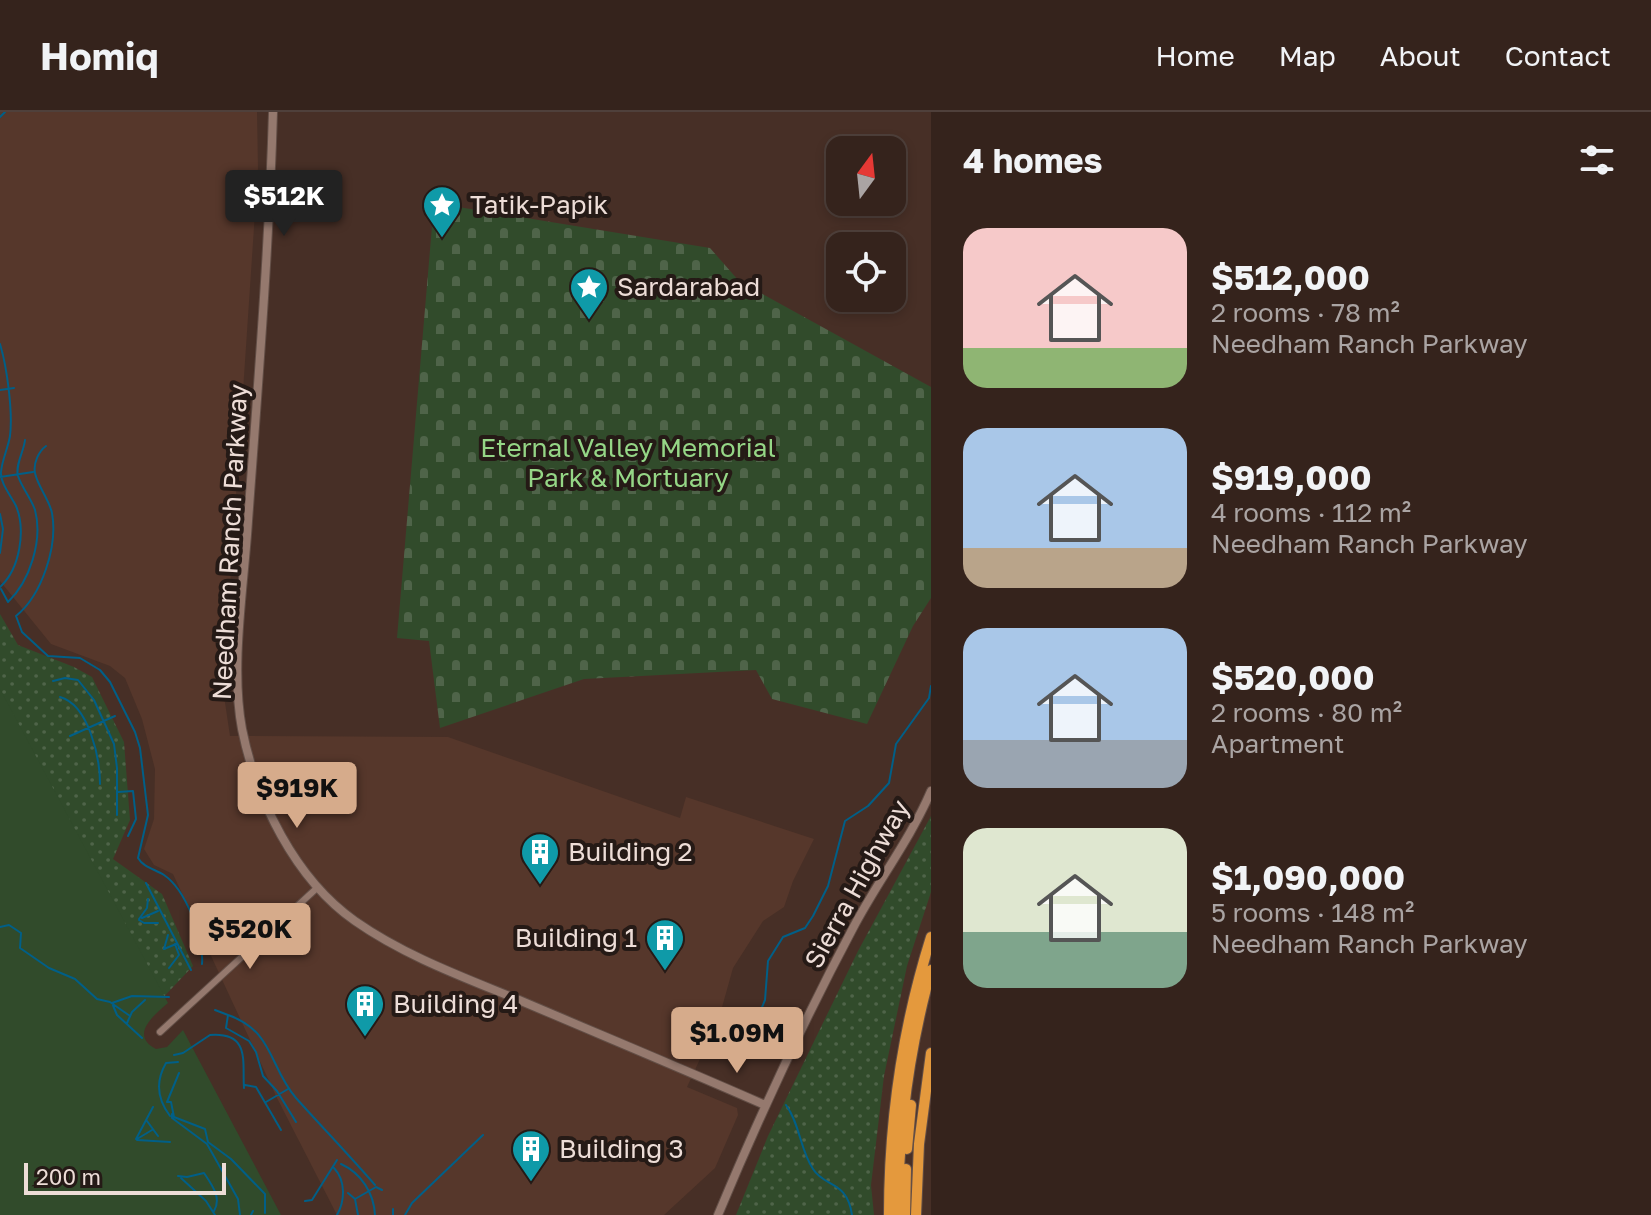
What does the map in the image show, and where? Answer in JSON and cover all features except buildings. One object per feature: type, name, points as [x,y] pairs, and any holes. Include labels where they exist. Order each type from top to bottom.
[{"type":"highway","points":[[889,1215],[891,1143],[898,1084],[911,1011],[931,937]]},
{"type":"highway","points":[[898,1215],[906,1089],[931,970]]},
{"type":"highway","points":[[905,1215],[911,1105],[917,1057],[931,992]]},
{"type":"highway","points":[[916,1215],[919,1144],[931,1053]]},
{"type":"street","name":"Needham Ranch Parkway","points":[[273,112],[261,346],[238,672],[249,756],[267,809],[318,887],[352,919],[410,954],[765,1105]]},
{"type":"street","name":"Sierra Highway","points":[[718,1215],[765,1105],[834,964],[931,791]]},
{"type":"street","points":[[160,1032],[318,887]]},
{"type":"shaded area","points":[[0,112],[257,112],[258,168],[223,689],[230,736],[448,737],[680,818],[686,797],[814,839],[784,907],[763,921],[733,968],[719,1018],[687,1087],[737,1108],[738,1115],[715,1168],[664,1215],[337,1215],[277,1098],[173,874],[154,865],[144,849],[154,819],[155,769],[142,719],[125,678],[110,666],[51,644],[0,581]]},
{"type":"green space","name":"Eternal Valley Memorial Park & Mortuary","points":[[434,203],[710,248],[739,281],[931,387],[931,598],[913,626],[867,724],[772,699],[756,670],[584,679],[440,728],[429,641],[397,638]]},
{"type":"green space","points":[[0,614],[18,645],[92,677],[124,742],[130,820],[113,859],[162,894],[193,966],[136,1026],[0,1215]]},
{"type":"green space","points":[[0,689],[168,1003],[147,1025],[145,1038],[156,1049],[167,1047],[183,1030],[281,1215],[0,1215]]},
{"type":"green space","points":[[931,816],[931,892],[907,966],[884,1076],[871,1185],[874,1215],[736,1215],[768,1136],[858,951]]},
{"type":"waterway","points":[[0,117],[5,112]]},
{"type":"waterway","points":[[0,344],[11,415],[10,436],[1,476],[16,506],[21,526],[16,560],[0,587]]},
{"type":"waterway","points":[[0,390],[14,388]]},
{"type":"waterway","points":[[1,589],[8,602],[23,583],[36,547],[35,510],[17,472],[25,440]]},
{"type":"waterway","points":[[46,446],[37,458],[35,469],[52,513],[53,540],[40,583],[16,616],[22,632],[48,656],[80,658],[100,670],[110,682],[140,748],[148,815],[138,858],[164,875],[180,892],[197,928],[202,964]]},
{"type":"waterway","points":[[0,477],[33,472]]},
{"type":"waterway","points":[[0,514],[3,529],[0,553]]},
{"type":"waterway","points":[[53,681],[65,678],[78,680],[94,700],[114,744],[117,815]]},
{"type":"waterway","points":[[750,1036],[765,1000],[768,961],[783,937],[805,928],[813,916],[828,886],[845,821],[868,806],[889,783],[896,744],[929,698],[931,686]]},
{"type":"waterway","points":[[60,697],[78,710],[91,734],[100,784]]},
{"type":"waterway","points":[[70,736],[115,716]]},
{"type":"waterway","points":[[118,792],[133,791],[136,819],[128,836]]},
{"type":"waterway","points":[[146,883],[191,970]]},
{"type":"waterway","points":[[139,919],[147,908],[148,899]]},
{"type":"waterway","points":[[142,918],[158,911]]},
{"type":"waterway","points":[[139,920],[158,923]]},
{"type":"waterway","points":[[0,927],[9,925],[21,933],[20,948],[49,968],[75,979],[97,999],[110,1002],[130,1016]]},
{"type":"waterway","points":[[164,949],[168,935]]},
{"type":"waterway","points":[[169,968],[179,955],[175,944]]},
{"type":"waterway","points":[[164,949],[176,944]]},
{"type":"waterway","points":[[142,1038],[117,1015],[112,1003],[132,996],[169,997]]},
{"type":"waterway","points":[[127,1023],[132,1012],[145,1000]]},
{"type":"waterway","points":[[215,1010],[228,1015],[226,1028],[249,1041],[256,1052],[263,1076],[277,1091],[296,1122]]},
{"type":"waterway","points":[[228,1015],[243,1022],[263,1040],[296,1098],[375,1185]]},
{"type":"waterway","points":[[174,1055],[183,1053],[210,1035],[232,1038],[242,1051],[244,1088]]},
{"type":"waterway","points":[[170,1116],[162,1103],[159,1084],[166,1063],[178,1062]]},
{"type":"waterway","points":[[179,1073],[167,1102],[171,1102],[174,1117],[205,1129],[208,1142],[231,1159],[265,1194],[265,1213]]},
{"type":"waterway","points":[[245,1085],[256,1087],[281,1130]]},
{"type":"waterway","points":[[266,1102],[288,1089]]},
{"type":"waterway","points":[[786,1105],[813,1169],[841,1190],[852,1215]]},
{"type":"waterway","points":[[136,1139],[153,1107]]},
{"type":"waterway","points":[[172,1114],[172,1118],[207,1144],[238,1199],[240,1215]]},
{"type":"waterway","points":[[147,1121],[158,1136]]},
{"type":"waterway","points":[[137,1139],[152,1130]]},
{"type":"waterway","points":[[405,1215],[412,1203],[483,1135]]},
{"type":"waterway","points":[[137,1140],[170,1142]]},
{"type":"waterway","points":[[305,1201],[312,1200],[337,1160]]},
{"type":"waterway","points":[[341,1164],[355,1173],[365,1185],[375,1215]]},
{"type":"waterway","points":[[334,1168],[341,1179],[343,1191],[337,1215]]},
{"type":"waterway","points":[[178,1176],[204,1173],[216,1196],[214,1211]]},
{"type":"waterway","points":[[181,1178],[206,1201],[215,1215]]},
{"type":"waterway","points":[[355,1199],[376,1187],[382,1190]]},
{"type":"waterway","points":[[348,1193],[355,1199],[358,1215]]},
{"type":"waterway","points":[[393,1209],[393,1215]]},
{"type":"waterway","points":[[251,1215],[253,1211]]},
{"type":"place","name":"Tatik-Papik","points":[[442,239]]},
{"type":"place","name":"Sardarabad","points":[[589,321]]},
{"type":"place","name":"Building 2","points":[[540,886]]},
{"type":"place","name":"Building 1","points":[[665,972]]},
{"type":"place","name":"Building 4","points":[[365,1038]]},
{"type":"place","name":"Building 3","points":[[531,1183]]}]
